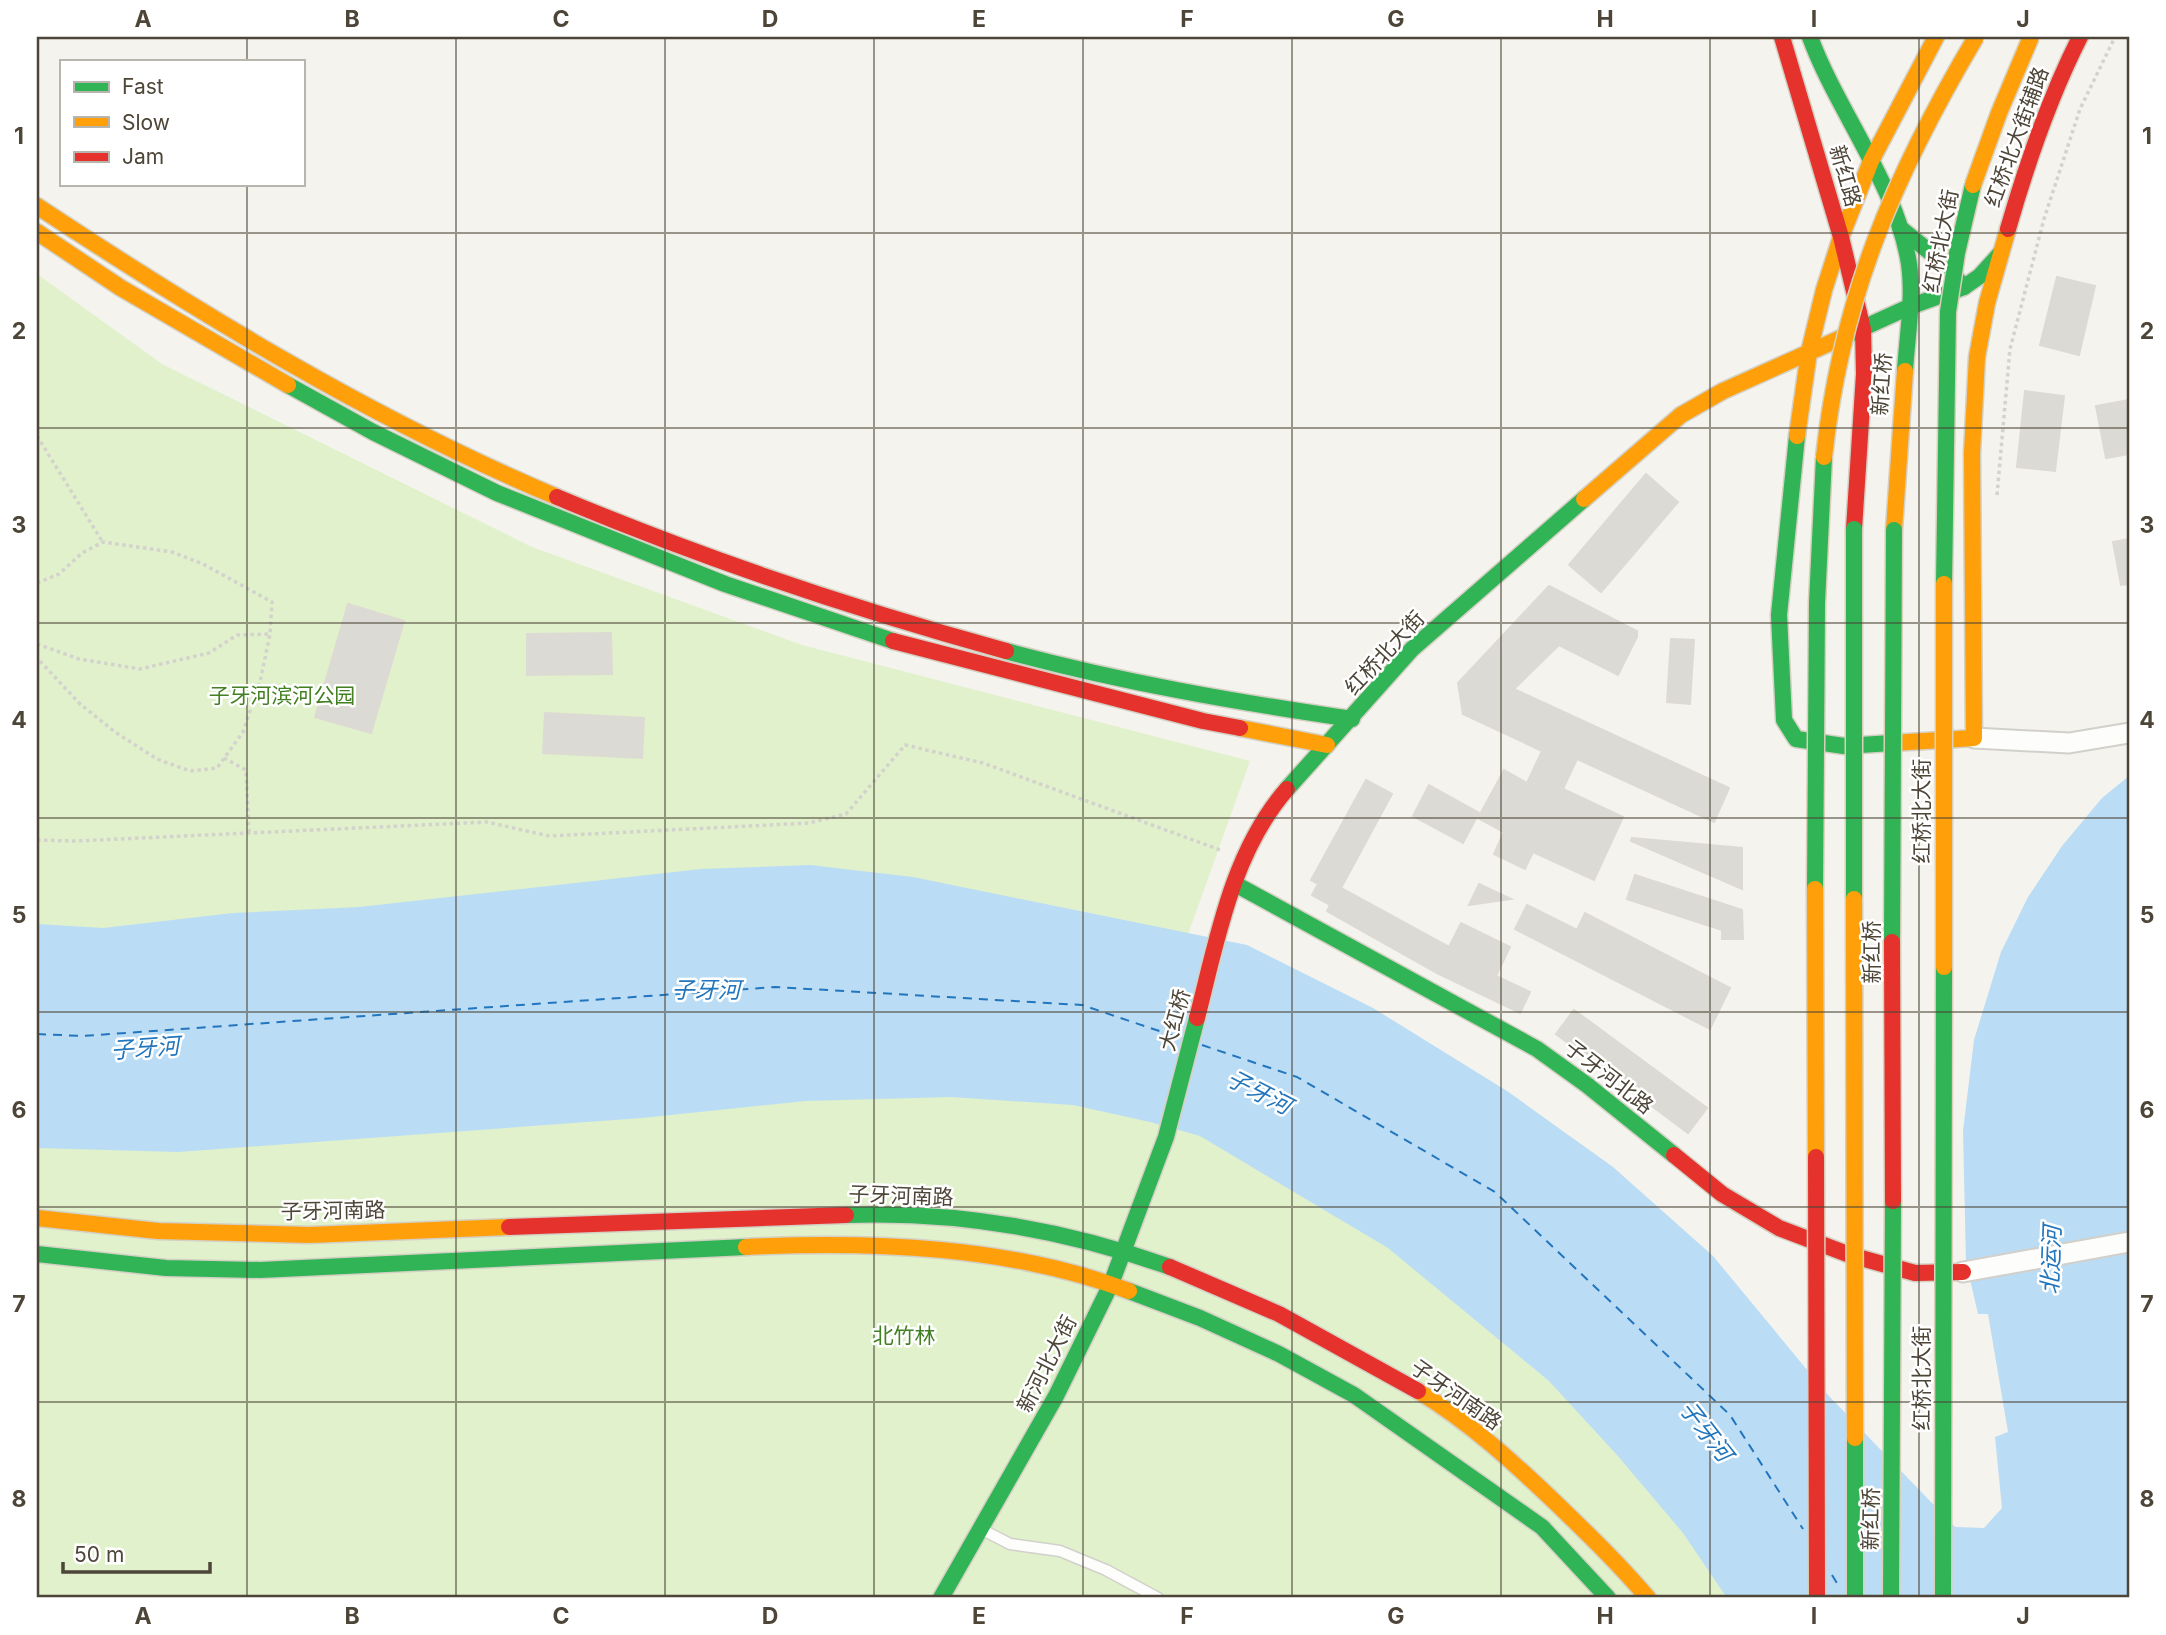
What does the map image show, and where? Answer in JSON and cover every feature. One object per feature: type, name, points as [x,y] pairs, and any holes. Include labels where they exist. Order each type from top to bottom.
[{"type":"main road","name":"新红路","points":[[1782,37],[1841,237],[1863,328]]},
{"type":"main road","name":"新红路","points":[[1810,37],[1871,161],[1900,228],[1909,265],[1909,307]]},
{"type":"main road","points":[[1900,228],[1941,261],[1964,287],[1975,321],[1978,357],[1972,453],[1974,737],[1844,746],[1796,739],[1784,720],[1779,615],[1796,447],[1809,352],[1824,290],[1841,237],[1871,161],[1936,37]]},
{"type":"main road","points":[[1817,1598],[1815,807],[1817,567],[1823,473],[1833,390],[1856,295],[1881,224],[1921,134],[1976,37]]},
{"type":"main road","name":"红桥北大街","points":[[1943,1598],[1944,496],[1948,312],[1957,253],[1974,181],[2031,37]]},
{"type":"main road","name":"红桥北大街辅路","points":[[1978,357],[1987,303],[2027,164],[2062,72],[2080,37]]},
{"type":"main road","points":[[37,206],[144,278],[254,344],[510,476],[651,535],[898,618],[1063,666],[1219,700],[1352,719]]},
{"type":"main road","points":[[37,232],[121,288],[373,432],[497,493],[725,584],[883,638],[1024,676],[1203,721],[1327,744]]},
{"type":"main road","points":[[1964,287],[1980,276],[2000,254]]},
{"type":"main road","name":"红桥北大街","points":[[1224,915],[1244,859],[1271,808],[1412,649],[1681,415],[1723,391],[1809,352],[1909,307],[1964,287]]},
{"type":"main road","name":"新红桥","points":[[1891,1598],[1894,1299],[1894,530],[1909,307]]},
{"type":"main road","name":"新红桥","points":[[1855,1598],[1854,529],[1864,374],[1863,328]]},
{"type":"main road","name":"子牙河北路","points":[[1235,884],[1537,1049],[1587,1085],[1722,1195],[1779,1228],[1850,1255],[1915,1273],[1963,1272]]},
{"type":"main road","name":"大红桥","points":[[1166,1137],[1224,915]]},
{"type":"main road","name":"新河北大街","points":[[941,1598],[1056,1396],[1111,1284],[1166,1137]]},
{"type":"main road","name":"子牙河南路","points":[[37,1218],[158,1231],[309,1235],[864,1214],[939,1217],[1020,1227],[1080,1240],[1182,1270],[1233,1291],[1301,1324],[1436,1402],[1512,1461],[1623,1567],[1648,1598]]},
{"type":"main road","points":[[1072,1273],[1082,1273],[1092,1261],[1093,1250],[1080,1240]]},
{"type":"main road","points":[[37,1254],[166,1268],[260,1270],[796,1245],[871,1245],[993,1257],[1072,1273],[1111,1284],[1200,1318],[1279,1354],[1354,1395],[1542,1527],[1608,1598]]},
{"type":"street","points":[[1974,737],[2069,743],[2129,733]]},
{"type":"street","points":[[1963,1272],[2129,1242]]},
{"type":"lane","points":[[981,1528],[1010,1544],[1060,1551],[1106,1570],[1158,1598]]},
{"type":"path","points":[[1997,505],[1998,464],[2013,336],[2044,219],[2076,121],[2115,37]]},
{"type":"path","points":[[37,436],[103,542]]},
{"type":"path","points":[[37,583],[59,574],[82,553],[103,542],[172,552],[203,564],[272,602],[270,634],[260,682],[243,733],[217,768],[190,771],[157,759],[115,732],[80,704],[37,658]]},
{"type":"path","points":[[37,645],[79,659],[140,669],[209,653],[237,635],[270,634]]},
{"type":"path","points":[[37,840],[76,841],[487,822],[548,836],[808,822],[846,814],[905,745],[983,763],[1244,859]]},
{"type":"path","points":[[224,758],[246,770],[249,833]]},
{"type":"green space","name":"子牙河滨河公园","points":[[37,274],[162,364],[532,547],[802,645],[1250,761],[1181,954],[37,960]]},
{"type":"green space","name":"北竹林","points":[[918,1071],[1217,1128],[1440,1261],[1634,1433],[1746,1598],[37,1598],[37,1107]]},
{"type":"water","name":"子牙河","points":[[2129,776],[2129,1598],[1727,1598],[1683,1533],[1549,1381],[1388,1248],[1200,1136],[1073,1105],[951,1097],[805,1101],[642,1118],[178,1152],[37,1148],[37,924],[103,928],[233,913],[359,907],[701,869],[810,865],[913,877],[1247,945],[1373,1008],[1507,1091],[1613,1167],[1713,1256],[1827,1394],[1955,1527],[1984,1528],[2002,1508],[1995,1437],[2008,1432],[1988,1314],[1978,1314],[1966,1262],[1963,1131],[1974,1040],[2001,952],[2028,897],[2062,846],[2102,798]]},
{"type":"building","points":[[2057,277],[2095,286],[2079,355],[2040,345]]},
{"type":"building","points":[[2025,391],[2064,396],[2055,471],[2017,467]]},
{"type":"building","points":[[2129,400],[2129,454],[2106,458],[2096,406]]},
{"type":"building","points":[[1646,474],[1678,502],[1601,592],[1569,565]]},
{"type":"building","points":[[2129,539],[2129,584],[2121,585],[2113,542]]},
{"type":"building","points":[[1549,586],[1637,631],[1637,637],[1618,675],[1559,645],[1514,689],[1729,788],[1714,822],[1577,759],[1563,789],[1623,817],[1594,880],[1533,852],[1525,869],[1494,854],[1504,832],[1478,818],[1504,770],[1527,783],[1542,751],[1463,714],[1458,683]]},
{"type":"building","points":[[348,604],[404,621],[371,733],[315,717]]},
{"type":"building","points":[[611,633],[612,674],[527,675],[527,634]]},
{"type":"building","points":[[1671,639],[1694,640],[1690,704],[1667,702]]},
{"type":"building","points":[[545,713],[644,718],[642,758],[543,753]]},
{"type":"building","points":[[1366,780],[1392,794],[1341,888],[1449,947],[1461,923],[1510,947],[1496,976],[1530,992],[1520,1013],[1437,973],[1327,911],[1330,905],[1312,895],[1318,884],[1311,880]]},
{"type":"building","points":[[1429,785],[1479,813],[1463,843],[1413,816]]},
{"type":"building","points":[[1632,838],[1742,848],[1742,889],[1631,841]]},
{"type":"building","points":[[1635,875],[1742,910],[1743,939],[1722,939],[1722,930],[1627,899]]},
{"type":"building","points":[[1479,884],[1511,899],[1469,905]]},
{"type":"building","points":[[1527,905],[1577,930],[1585,913],[1730,988],[1710,1029],[1515,929]]},
{"type":"building","points":[[1574,1010],[1707,1108],[1688,1133],[1556,1034]]},
{"type":"ferry route","points":[[37,1034],[82,1036],[775,987],[1082,1005],[1180,1038]]},
{"type":"ferry route","points":[[1202,1045],[1297,1077],[1495,1192],[1730,1415],[1803,1529]]},
{"type":"ferry route","points":[[1832,1575],[1840,1588]]},
{"type":"traffic: fast","points":[[1810,37],[1835,93],[1880,177],[1902,235],[1909,264],[1911,290],[1905,371]]},
{"type":"traffic: fast","points":[[1944,584],[1948,312],[1957,253],[1973,185]]},
{"type":"traffic: fast","points":[[1900,228],[1941,261],[1964,287]]},
{"type":"traffic: fast","points":[[1841,338],[1909,307],[1964,287],[1980,276],[2000,254]]},
{"type":"traffic: fast","points":[[288,385],[373,432],[497,493],[725,584],[893,641]]},
{"type":"traffic: fast","points":[[1797,436],[1779,615],[1784,720],[1796,739],[1844,746],[1892,743]]},
{"type":"traffic: fast","points":[[1815,889],[1817,603],[1824,457]]},
{"type":"traffic: fast","points":[[1287,789],[1412,649],[1584,499]]},
{"type":"traffic: fast","points":[[1854,529],[1854,899]]},
{"type":"traffic: fast","points":[[1892,942],[1894,530]]},
{"type":"traffic: fast","points":[[1006,651],[1178,690],[1352,719]]},
{"type":"traffic: fast","points":[[1235,884],[1537,1049],[1587,1085],[1674,1155]]},
{"type":"traffic: fast","points":[[1943,1598],[1944,967]]},
{"type":"traffic: fast","points":[[941,1598],[1056,1396],[1111,1284],[1166,1137],[1197,1018]]},
{"type":"traffic: fast","points":[[1891,1598],[1893,1201]]},
{"type":"traffic: fast","points":[[846,1215],[929,1216],[1011,1226],[1091,1243],[1170,1267]]},
{"type":"traffic: fast","points":[[37,1254],[166,1268],[260,1270],[746,1247]]},
{"type":"traffic: fast","points":[[1129,1291],[1200,1318],[1279,1354],[1354,1395],[1542,1527],[1608,1598]]},
{"type":"traffic: fast","points":[[1855,1438],[1855,1598]]},
{"type":"traffic: slow","points":[[1797,436],[1809,352],[1824,290],[1841,237],[1871,161],[1936,37]]},
{"type":"traffic: slow","points":[[1824,457],[1832,399],[1844,343],[1876,238],[1920,138],[1976,37]]},
{"type":"traffic: slow","points":[[1973,185],[2031,37]]},
{"type":"traffic: slow","points":[[37,206],[162,287],[290,364],[422,434],[557,497]]},
{"type":"traffic: slow","points":[[1892,743],[1974,738],[1972,453],[1977,357],[1987,303],[2008,229]]},
{"type":"traffic: slow","points":[[37,232],[121,288],[288,385]]},
{"type":"traffic: slow","points":[[1584,499],[1681,415],[1723,391],[1841,338]]},
{"type":"traffic: slow","points":[[1894,530],[1905,371]]},
{"type":"traffic: slow","points":[[1944,584],[1944,967]]},
{"type":"traffic: slow","points":[[1240,728],[1327,745]]},
{"type":"traffic: slow","points":[[1815,889],[1816,1157]]},
{"type":"traffic: slow","points":[[1854,899],[1855,1438]]},
{"type":"traffic: slow","points":[[37,1218],[158,1231],[309,1235],[509,1227]]},
{"type":"traffic: slow","points":[[746,1247],[842,1245],[940,1250],[1037,1264],[1129,1291]]},
{"type":"traffic: slow","points":[[1418,1391],[1474,1430],[1509,1460],[1593,1540],[1648,1598]]},
{"type":"traffic: jam","points":[[1782,37],[1841,237],[1863,329],[1864,374],[1854,529]]},
{"type":"traffic: jam","points":[[2008,229],[2039,131],[2080,37]]},
{"type":"traffic: jam","points":[[557,497],[667,541],[779,581],[1006,651]]},
{"type":"traffic: jam","points":[[893,641],[1203,721],[1240,728]]},
{"type":"traffic: jam","points":[[1197,1018],[1220,928],[1240,869],[1268,814],[1287,789]]},
{"type":"traffic: jam","points":[[1892,942],[1893,1201]]},
{"type":"traffic: jam","points":[[1674,1155],[1722,1194],[1779,1228],[1850,1255],[1915,1273],[1963,1272]]},
{"type":"traffic: jam","points":[[1816,1157],[1817,1598]]},
{"type":"traffic: jam","points":[[509,1227],[846,1215]]},
{"type":"traffic: jam","points":[[1170,1267],[1279,1314],[1418,1391]]},
{"type":"water label","name":"北运河","points":[[2051,1260]]}]
